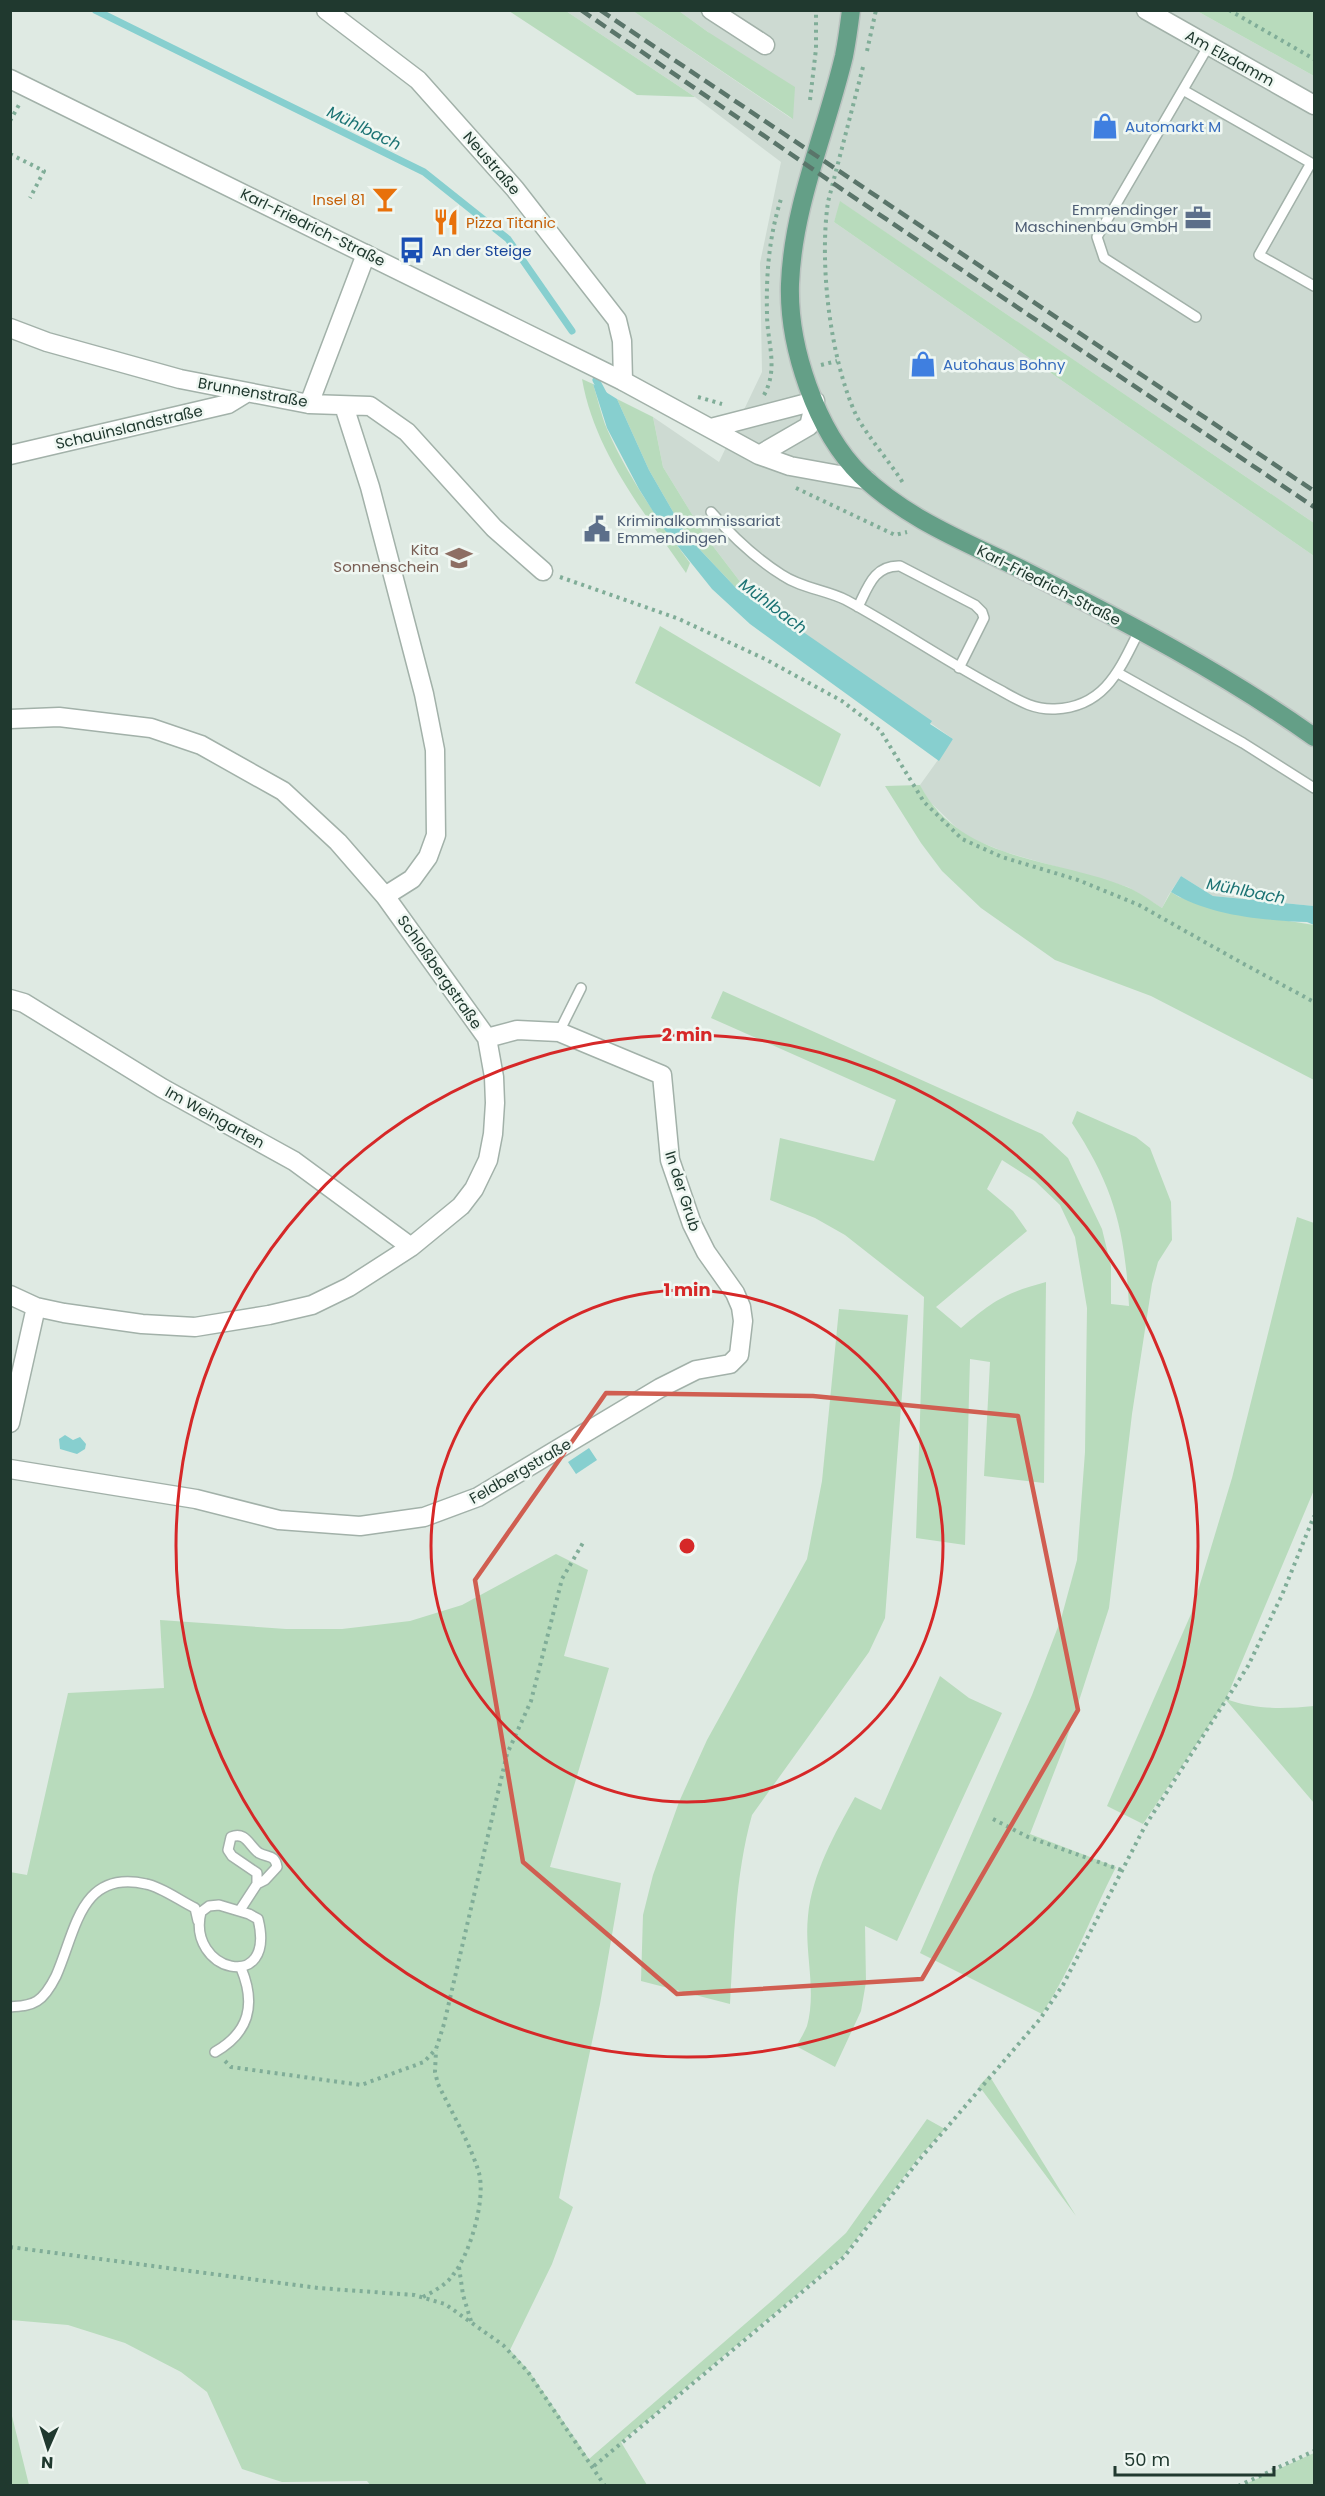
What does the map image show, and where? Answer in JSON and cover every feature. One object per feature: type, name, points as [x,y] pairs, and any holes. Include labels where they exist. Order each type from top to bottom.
[{"type":"main road","name":"Karl-Friedrich-Straße","points":[[851,10],[844,54],[800,210],[790,285],[792,326],[801,369],[837,446],[867,480],[890,500],[933,527],[1027,572],[1189,657],[1242,688],[1314,737]]},
{"type":"street","name":"Neustraße","points":[[326,10],[418,80],[515,189],[617,320],[622,341],[623,381]]},
{"type":"street","points":[[711,10],[765,45]]},
{"type":"street","name":"Am Elzdamm","points":[[1146,10],[1314,105]]},
{"type":"street","name":"Karl-Friedrich-Straße","points":[[10,79],[623,381],[759,455],[790,466],[867,480]]},
{"type":"street","points":[[309,404],[366,254]]},
{"type":"street","name":"Brunnenstraße","points":[[10,328],[47,342],[158,373],[246,393],[309,404],[370,406],[407,432],[494,528],[543,571]]},
{"type":"street","name":"Schauinslandstraße","points":[[10,455],[228,404],[246,393]]},
{"type":"street","points":[[711,428],[815,401],[809,426],[759,455]]},
{"type":"street","points":[[344,406],[373,496],[424,694],[435,750],[436,835],[428,857],[412,879],[385,896]]},
{"type":"street","name":"Schloßbergstraße","points":[[10,719],[58,717],[151,728],[201,745],[283,792],[338,842],[385,896],[487,1038],[494,1077],[495,1103],[488,1160],[474,1189],[461,1206],[411,1247],[349,1287],[312,1305],[269,1315],[195,1327],[142,1324],[36,1307],[10,1295]]},
{"type":"street","name":"Im Weingarten","points":[[10,999],[24,1004],[162,1088],[294,1161],[411,1247]]},
{"type":"street","points":[[487,1038],[517,1030],[559,1032]]},
{"type":"street","name":"In der Grub","points":[[559,1032],[662,1075],[668,1149],[677,1182],[696,1233],[741,1307],[743,1321],[738,1355],[730,1364]]},
{"type":"street","points":[[10,1423],[36,1307]]},
{"type":"street","name":"Feldbergstraße","points":[[10,1469],[196,1499],[279,1520],[360,1527],[424,1517],[478,1497],[660,1388],[696,1371],[730,1364]]},
{"type":"lane","points":[[1196,317],[1104,258],[1097,237],[1209,45]]},
{"type":"lane","points":[[1182,90],[1311,164],[1259,255],[1314,285]]},
{"type":"lane","points":[[711,512],[731,535],[783,576],[858,607],[959,668],[1035,709],[1057,709],[1083,702],[1103,692],[1118,673],[1139,631]]},
{"type":"lane","points":[[858,607],[873,577],[882,568],[890,566],[900,566],[975,605],[984,618],[959,668]]},
{"type":"lane","points":[[1118,673],[1243,742],[1314,788]]},
{"type":"lane","points":[[559,1032],[581,988]]},
{"type":"lane","points":[[240,1910],[257,1884],[274,1872],[277,1867],[273,1857],[258,1852],[243,1836],[234,1835],[231,1837],[228,1850],[232,1856],[257,1873],[257,1884]]},
{"type":"lane","points":[[10,2007],[26,2006],[39,2000],[52,1984],[79,1913],[94,1892],[112,1883],[148,1884],[195,1908],[199,1931],[204,1946],[229,1966],[241,1968],[255,1958],[260,1936],[258,1919],[240,1910],[209,1906],[201,1912],[198,1921]]},
{"type":"lane","points":[[215,2052],[235,2038],[244,2027],[249,1997],[241,1968]]},
{"type":"path","points":[[867,52],[876,10]]},
{"type":"path","points":[[1229,10],[1314,59]]},
{"type":"path","points":[[864,63],[828,202],[825,224],[828,292],[837,361],[857,416],[908,489]]},
{"type":"path","points":[[10,154],[44,171],[30,198]]},
{"type":"path","points":[[760,402],[773,374]]},
{"type":"path","points":[[694,395],[729,406]]},
{"type":"path","points":[[543,571],[680,620],[765,659],[842,701],[880,730],[924,802],[962,839],[1002,857],[1078,880],[1139,905],[1314,1002]]},
{"type":"path","points":[[594,2466],[851,2249],[919,2160],[1040,2019],[1063,1985],[1145,1826],[1248,1665],[1282,1595],[1314,1515]]},
{"type":"path","points":[[422,2297],[452,2277],[459,2266],[478,2212],[480,2175],[438,2084],[435,2072],[436,2049],[444,2024],[507,1754],[531,1701],[562,1579],[584,1541]]},
{"type":"path","points":[[993,1819],[1028,1837],[1121,1870]]},
{"type":"path","points":[[215,2052],[231,2067],[361,2085],[424,2062],[436,2049]]},
{"type":"path","points":[[10,2247],[318,2288],[422,2297],[445,2304],[503,2345],[528,2372],[594,2466],[605,2486]]},
{"type":"path","points":[[459,2266],[463,2295],[471,2321]]},
{"type":"path","points":[[1238,2486],[1314,2451]]},
{"type":"highlighted area","points":[[606,1393],[813,1396],[1018,1416],[1078,1710],[922,1979],[677,1994],[523,1862],[475,1580]]},
{"type":"shaded area","points":[[566,11],[633,11],[792,119],[708,32],[679,11],[1197,11],[1314,76],[1314,523],[841,202],[834,222],[1314,556],[1314,906],[1213,896],[1181,876],[1162,908],[1128,887],[1005,852],[965,836],[927,799],[920,785],[953,739],[751,596],[706,537],[663,467],[653,417],[719,462],[762,372],[760,263],[781,162],[695,97]]},
{"type":"green space","points":[[509,11],[566,11],[695,97],[637,95]]},
{"type":"green space","points":[[633,11],[679,11],[795,87],[793,119]]},
{"type":"green space","points":[[1197,11],[1314,11],[1314,76]]},
{"type":"green space","points":[[840,201],[1314,523],[1314,556],[834,222]]},
{"type":"green space","points":[[582,379],[593,384],[605,424],[624,464],[690,563],[686,573],[638,504],[610,457],[588,406]]},
{"type":"green space","points":[[617,399],[653,417],[663,467],[706,537],[751,596],[738,590],[687,536],[649,470]]},
{"type":"green space","points":[[660,626],[841,734],[820,787],[635,683]]},
{"type":"green space","points":[[920,785],[937,810],[959,829],[984,843],[1012,854],[1099,877],[1127,887],[1162,908],[1171,892],[1179,897],[1219,910],[1314,925],[1314,1080],[1151,996],[1055,960],[981,908],[942,871],[921,843],[885,786]]},
{"type":"green space","points":[[723,991],[1042,1134],[1068,1158],[1102,1229],[1111,1266],[1111,1304],[1129,1306],[1124,1254],[1115,1210],[1107,1189],[1098,1168],[1072,1123],[1077,1111],[1136,1137],[1150,1148],[1171,1202],[1172,1240],[1158,1262],[1152,1284],[1132,1414],[1109,1608],[1064,1747],[1030,1834],[1116,1867],[1072,1960],[1042,2014],[920,1953],[1032,1695],[1061,1619],[1077,1560],[1085,1452],[1087,1308],[1075,1237],[1060,1205],[1035,1181],[1002,1160],[987,1189],[1013,1211],[1027,1231],[936,1307],[961,1328],[1000,1299],[1046,1282],[1044,1483],[984,1476],[990,1362],[970,1359],[965,1545],[916,1538],[924,1297],[845,1235],[815,1218],[770,1200],[780,1138],[874,1161],[896,1100],[711,1018]]},
{"type":"green space","points":[[1297,1217],[1314,1223],[1314,1490],[1226,1699],[1270,1708],[1314,1706],[1314,1803],[1226,1700],[1143,1824],[1107,1806],[1191,1614],[1232,1478]]},
{"type":"green space","points":[[839,1309],[908,1315],[885,1618],[869,1652],[752,1815],[739,1885],[730,2004],[641,1981],[643,1915],[653,1875],[679,1802],[707,1740],[807,1559],[822,1481]]},
{"type":"green space","points":[[556,1554],[588,1570],[564,1656],[609,1668],[550,1867],[621,1883],[600,2004],[559,2198],[573,2207],[552,2264],[510,2350],[529,2371],[589,2459],[775,2298],[846,2233],[927,2119],[945,2129],[919,2157],[844,2255],[621,2442],[647,2485],[371,2486],[367,2481],[282,2482],[242,2469],[207,2392],[181,2372],[125,2343],[68,2325],[11,2320],[10,1872],[27,1875],[68,1693],[164,1688],[160,1620],[286,1629],[342,1629],[410,1621],[462,1605]]},
{"type":"green space","points":[[940,1676],[969,1698],[1002,1713],[897,1941],[865,1926],[866,1982],[861,2011],[835,2067],[796,2046],[807,2026],[810,2012],[811,1985],[807,1930],[814,1885],[832,1839],[855,1797],[881,1810]]},
{"type":"green space","points":[[989,2075],[1076,2216],[979,2086]]},
{"type":"green space","points":[[10,2408],[29,2485],[11,2485]]},
{"type":"green space","points":[[1314,2453],[1314,2485],[1243,2485]]},
{"type":"water","points":[[593,384],[617,399],[649,470],[687,536],[738,590],[751,596],[932,721],[930,724],[953,739],[939,761],[750,624],[712,589],[664,529],[639,489],[607,428]]},
{"type":"water","points":[[1181,876],[1213,896],[1314,906],[1314,925],[1307,922],[1237,915],[1202,907],[1171,892]]},
{"type":"water","points":[[65,1435],[73,1440],[80,1437],[86,1444],[85,1449],[77,1454],[60,1449],[59,1439]]},
{"type":"water","points":[[589,1448],[597,1460],[576,1474],[568,1462]]},
{"type":"waterway","name":"Mühlbach","points":[[95,10],[424,172],[508,239],[572,331]]},
{"type":"waterway","name":"Mühlbach","points":[[596,380],[605,397]]},
{"type":"railway","points":[[581,10],[846,192],[1314,507]]},
{"type":"railway","points":[[600,10],[1314,491]]},
{"type":"place","name":"Automarkt M","points":[[1105,126]]},
{"type":"place","name":"Insel 81","points":[[385,199]]},
{"type":"place","name":"Emmendinger Maschinenbau GmbH","points":[[1198,218]]},
{"type":"place","name":"Pizza Titanic","points":[[446,222]]},
{"type":"place","name":"An der Steige","points":[[412,250]]},
{"type":"place","name":"Autohaus Bohny","points":[[923,364]]},
{"type":"place","name":"Kriminalkommissariat Emmendingen","points":[[597,529]]},
{"type":"place","name":"Kita Sonnenschein","points":[[459,558]]}]
